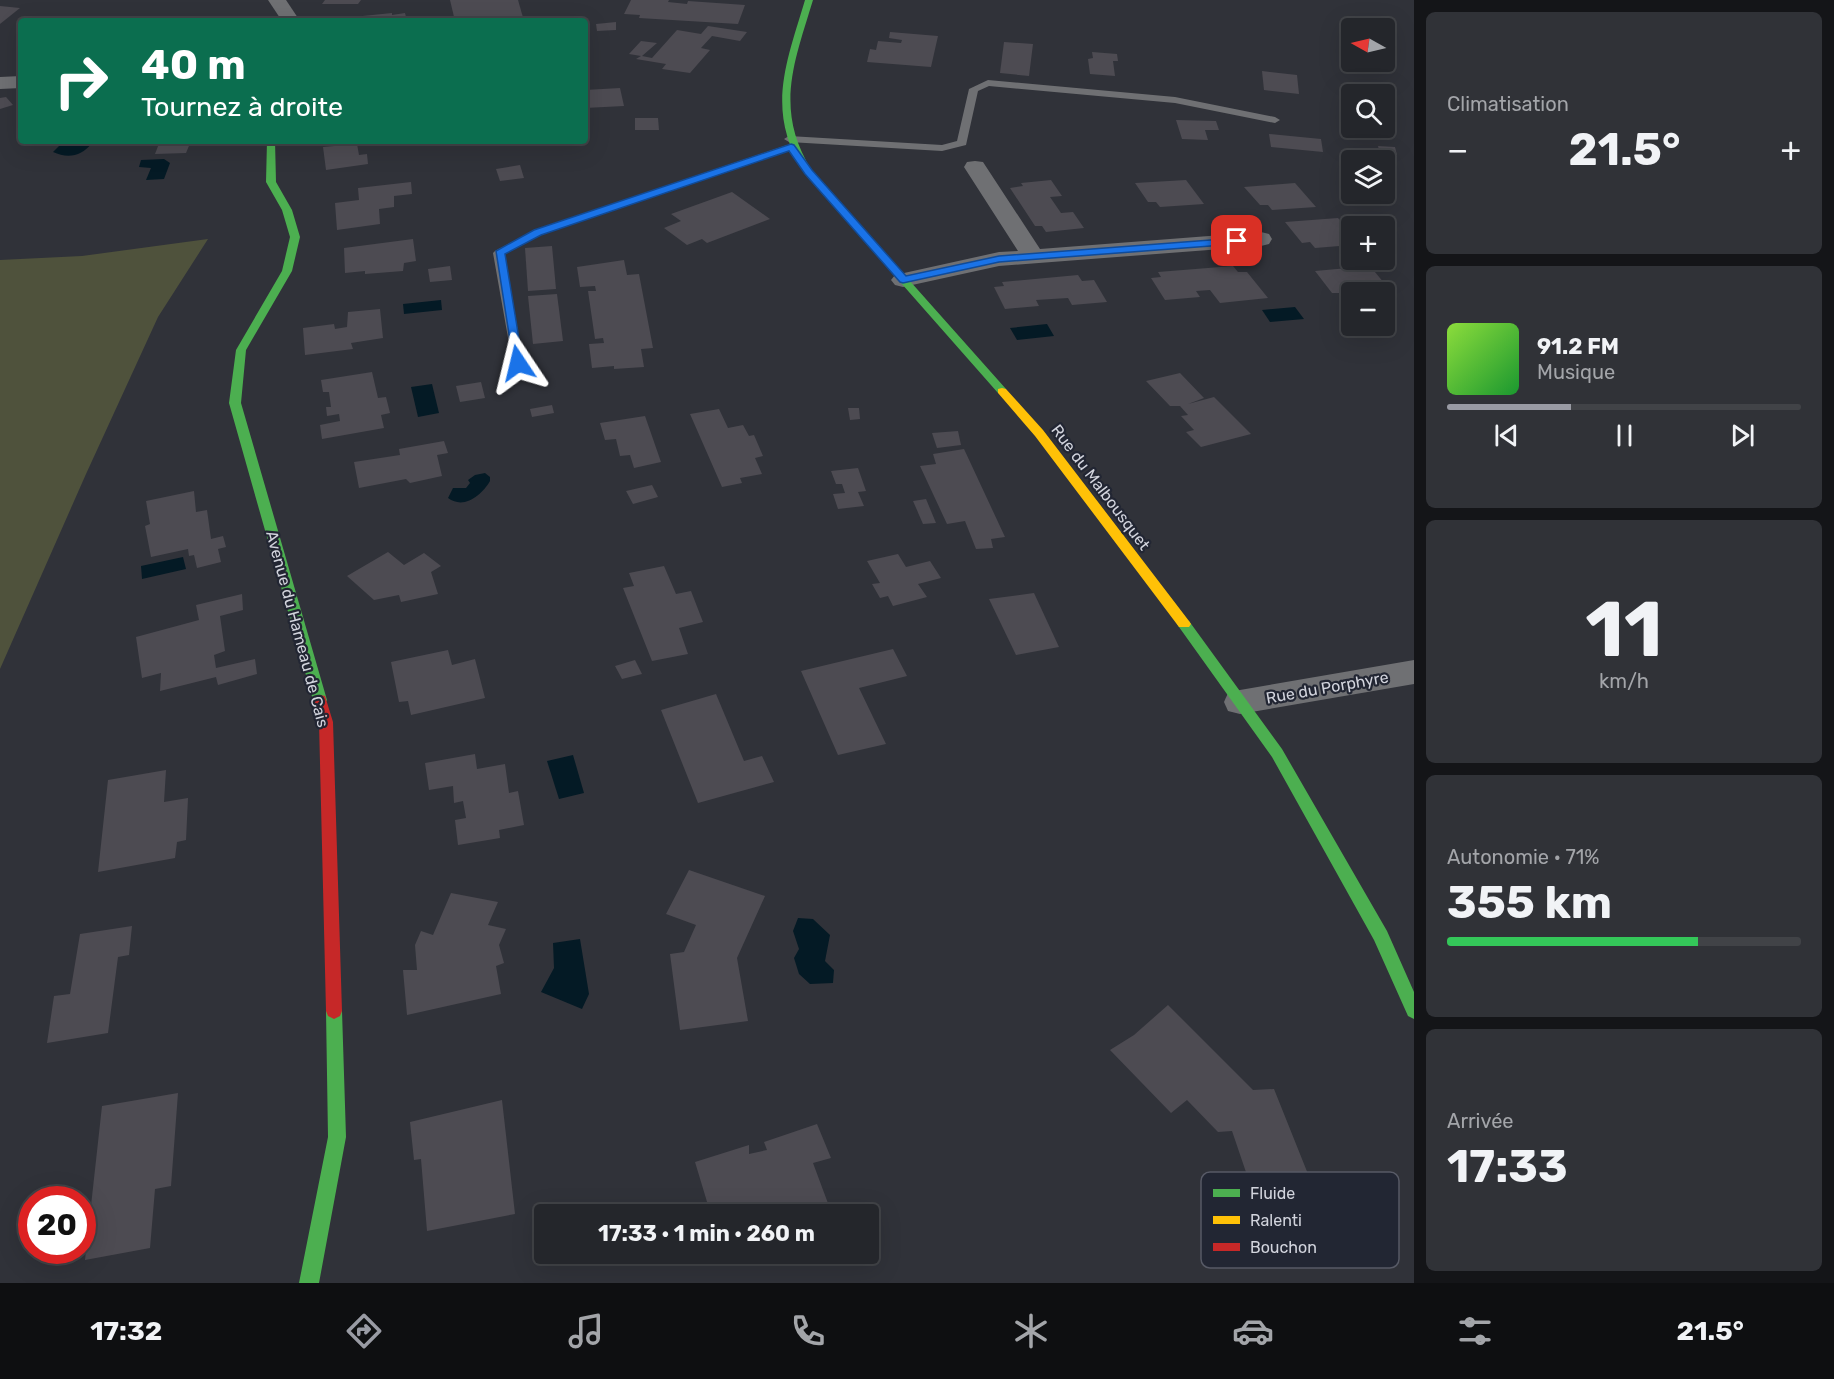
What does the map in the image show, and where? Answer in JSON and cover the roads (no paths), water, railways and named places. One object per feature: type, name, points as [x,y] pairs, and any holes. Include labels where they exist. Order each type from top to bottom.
[{"type":"street","points":[[277,0],[289,18]]},
{"type":"street","name":"Rue du Malbousquet","points":[[809,0],[785,94],[784,111],[790,143],[808,172],[1039,433],[1277,753],[1381,936],[1414,1011]]},
{"type":"street","points":[[0,83],[18,82]]},
{"type":"street","name":"Avenue du Hameau de Cais","points":[[271,144],[271,182],[287,210],[295,237],[287,271],[241,350],[235,403],[326,722],[337,1137],[309,1283]]},
{"type":"street","points":[[975,167],[1032,255]]},
{"type":"street","points":[[903,280],[988,261],[1032,255],[1261,239]]},
{"type":"street","name":"Rue du Porphyre","points":[[1240,702],[1414,672]]},
{"type":"lane","points":[[518,363],[499,253],[537,232],[790,143],[942,148],[962,143],[974,89],[988,82],[1175,100],[1275,120]]},
{"type":"water","points":[[61,144],[91,144],[84,151],[74,155],[53,152]]},
{"type":"water","points":[[164,159],[170,163],[164,179],[146,180],[151,168],[139,167],[141,160]]},
{"type":"water","points":[[441,300],[442,310],[404,314],[403,304]]},
{"type":"water","points":[[1295,307],[1304,319],[1270,322],[1262,310]]},
{"type":"water","points":[[1047,324],[1054,336],[1017,340],[1010,328]]},
{"type":"water","points":[[432,384],[439,413],[418,417],[411,387]]},
{"type":"water","points":[[485,473],[490,477],[490,481],[477,496],[466,502],[448,498],[453,488],[466,488],[470,483],[468,480],[475,475]]},
{"type":"water","points":[[183,557],[186,569],[142,579],[141,566]]},
{"type":"water","points":[[573,755],[584,793],[559,799],[547,761]]},
{"type":"water","points":[[798,918],[813,919],[830,935],[825,961],[834,970],[833,983],[810,984],[799,974],[794,958],[799,949],[793,931]]},
{"type":"water","points":[[580,939],[589,994],[582,1009],[541,992],[554,968],[553,943]]}]
